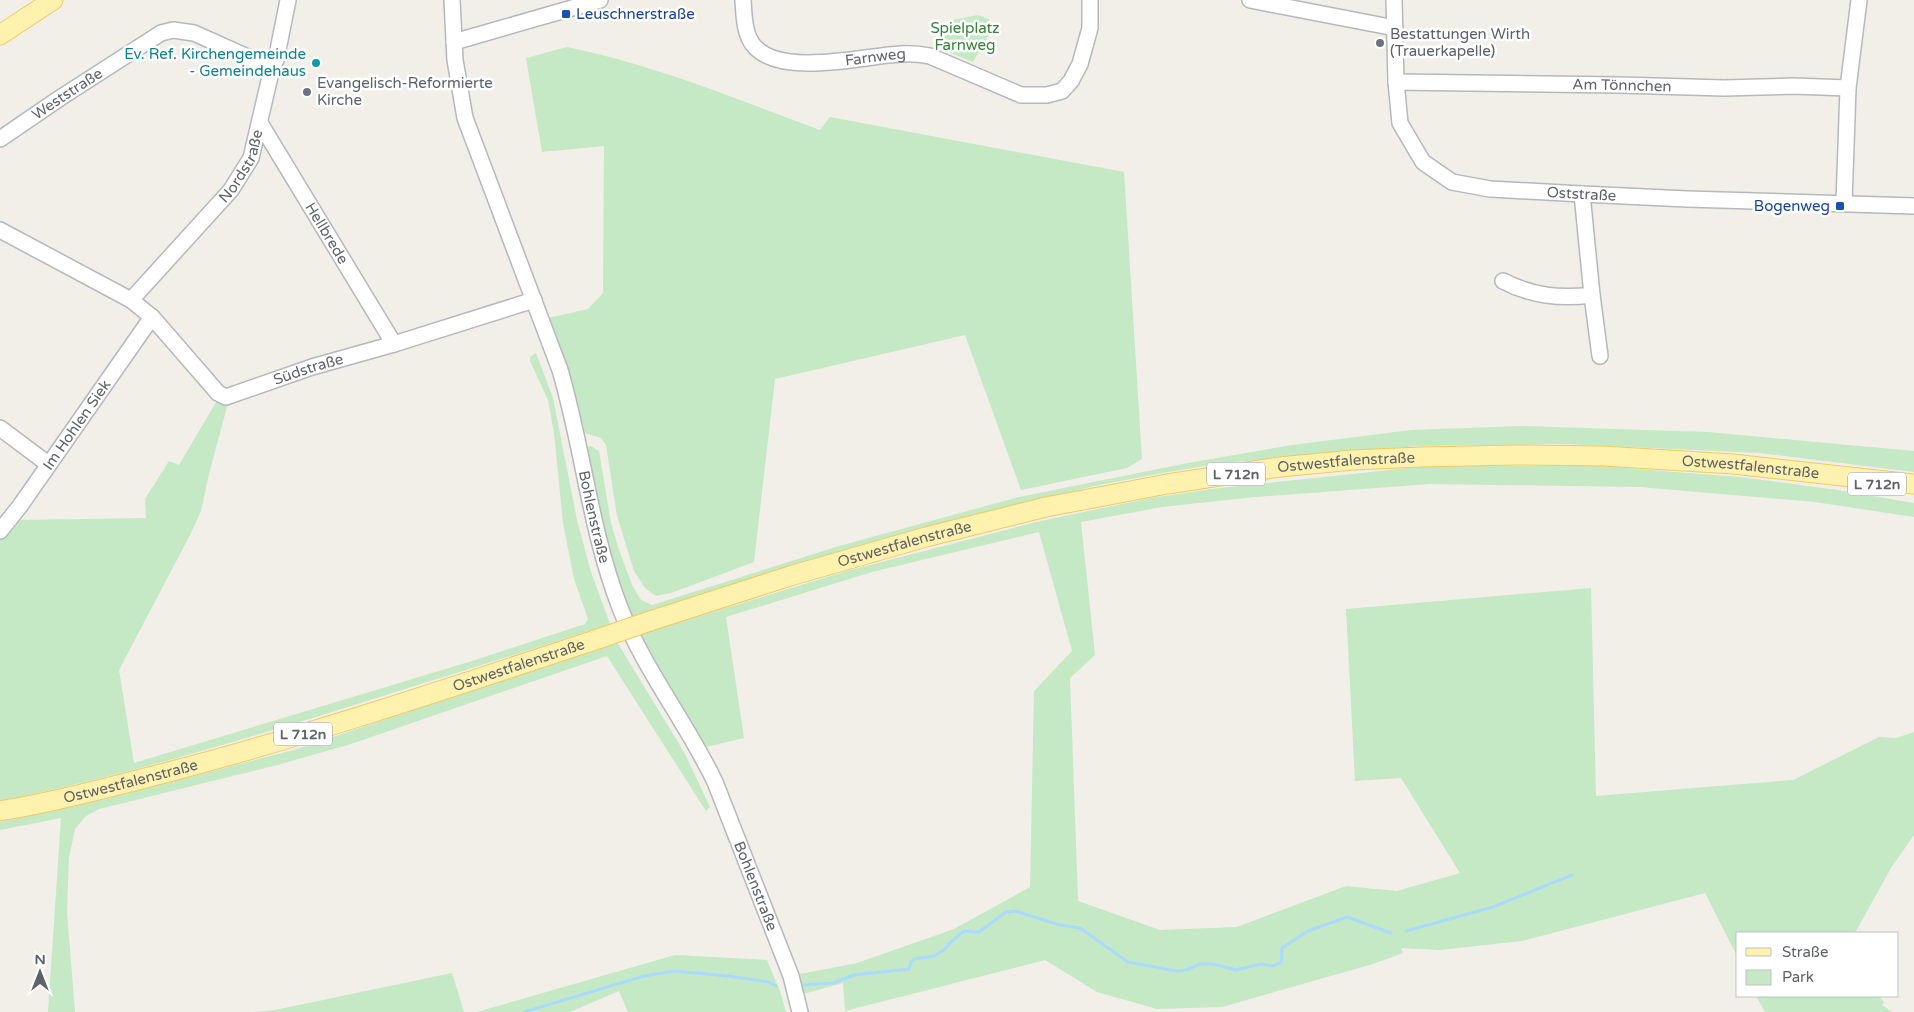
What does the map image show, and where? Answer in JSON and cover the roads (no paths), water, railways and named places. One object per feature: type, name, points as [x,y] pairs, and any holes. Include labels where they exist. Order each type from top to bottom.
[{"type":"main road","points":[[0,35],[53,0]]},
{"type":"main road","name":"Ostwestfalenstraße","points":[[0,811],[83,793],[252,749],[421,697],[650,621],[926,537],[1046,507],[1167,484],[1280,467],[1353,460],[1516,455],[1602,456],[1734,464],[1914,484]]},
{"type":"main road","name":"Ostwestfalenstraße","points":[[1840,476],[1914,490]]},
{"type":"street","name":"Nordstraße","points":[[131,300],[231,190],[251,158],[272,68],[276,60],[288,0]]},
{"type":"street","name":"Bohlenstraße","points":[[452,0],[457,80],[464,118],[529,301],[554,355],[568,397],[605,568],[619,607],[644,660],[703,756],[715,782],[791,976],[800,1012]]},
{"type":"street","points":[[454,42],[555,6],[600,0]]},
{"type":"street","name":"Farnweg","points":[[743,0],[745,24],[754,46],[764,55],[776,59],[822,63],[900,54],[917,54],[930,56],[1021,95],[1047,95],[1062,91],[1072,81],[1080,64],[1090,28],[1090,0]]},
{"type":"street","points":[[1250,0],[1395,28]]},
{"type":"street","name":"Oststraße","points":[[1394,0],[1396,82],[1400,123],[1423,162],[1452,182],[1490,188],[1582,194],[1914,206]]},
{"type":"street","points":[[1844,203],[1848,88],[1859,0]]},
{"type":"street","name":"Weststraße","points":[[0,139],[161,33],[172,30],[194,33],[272,68]]},
{"type":"street","name":"Am Tönnchen","points":[[1396,82],[1724,88],[1794,86],[1848,88]]},
{"type":"street","name":"Hellbrede","points":[[260,123],[394,344]]},
{"type":"street","points":[[1582,194],[1600,356]]},
{"type":"street","points":[[0,230],[131,300]]},
{"type":"street","points":[[1503,281],[1517,288],[1545,296],[1568,298],[1592,295]]},
{"type":"street","name":"Südstraße","points":[[131,300],[152,317],[218,393],[226,397],[312,367],[394,344],[529,301]]},
{"type":"street","name":"Im Hohlen Siek","points":[[0,531],[20,506],[152,317]]},
{"type":"street","points":[[0,428],[48,464]]},
{"type":"waterway","points":[[1406,931],[1493,907],[1572,875]]},
{"type":"waterway","points":[[804,985],[833,983],[854,975],[909,969],[914,959],[934,956],[944,950],[964,931],[979,932],[1006,912],[1015,911],[1060,925],[1080,928],[1128,962],[1176,971],[1186,970],[1200,964],[1213,964],[1236,970],[1261,964],[1272,966],[1281,963],[1282,948],[1308,931],[1347,917],[1391,933]]},
{"type":"waterway","points":[[524,1012],[644,976],[674,971],[769,982],[776,986]]},
{"type":"place","name":"Leuschnerstraße","points":[[566,14]]},
{"type":"place","name":"Bestattungen Wirth (Trauerkapelle)","points":[[1380,43]]},
{"type":"place","name":"Ev. Ref. Kirchengemeinde - Gemeindehaus","points":[[316,63]]},
{"type":"place","name":"Evangelisch-Reformierte Kirche","points":[[307,92]]},
{"type":"place","name":"Bogenweg","points":[[1840,206]]},
{"type":"park label","name":"Spielplatz Farnweg","points":[[965,36]]}]
